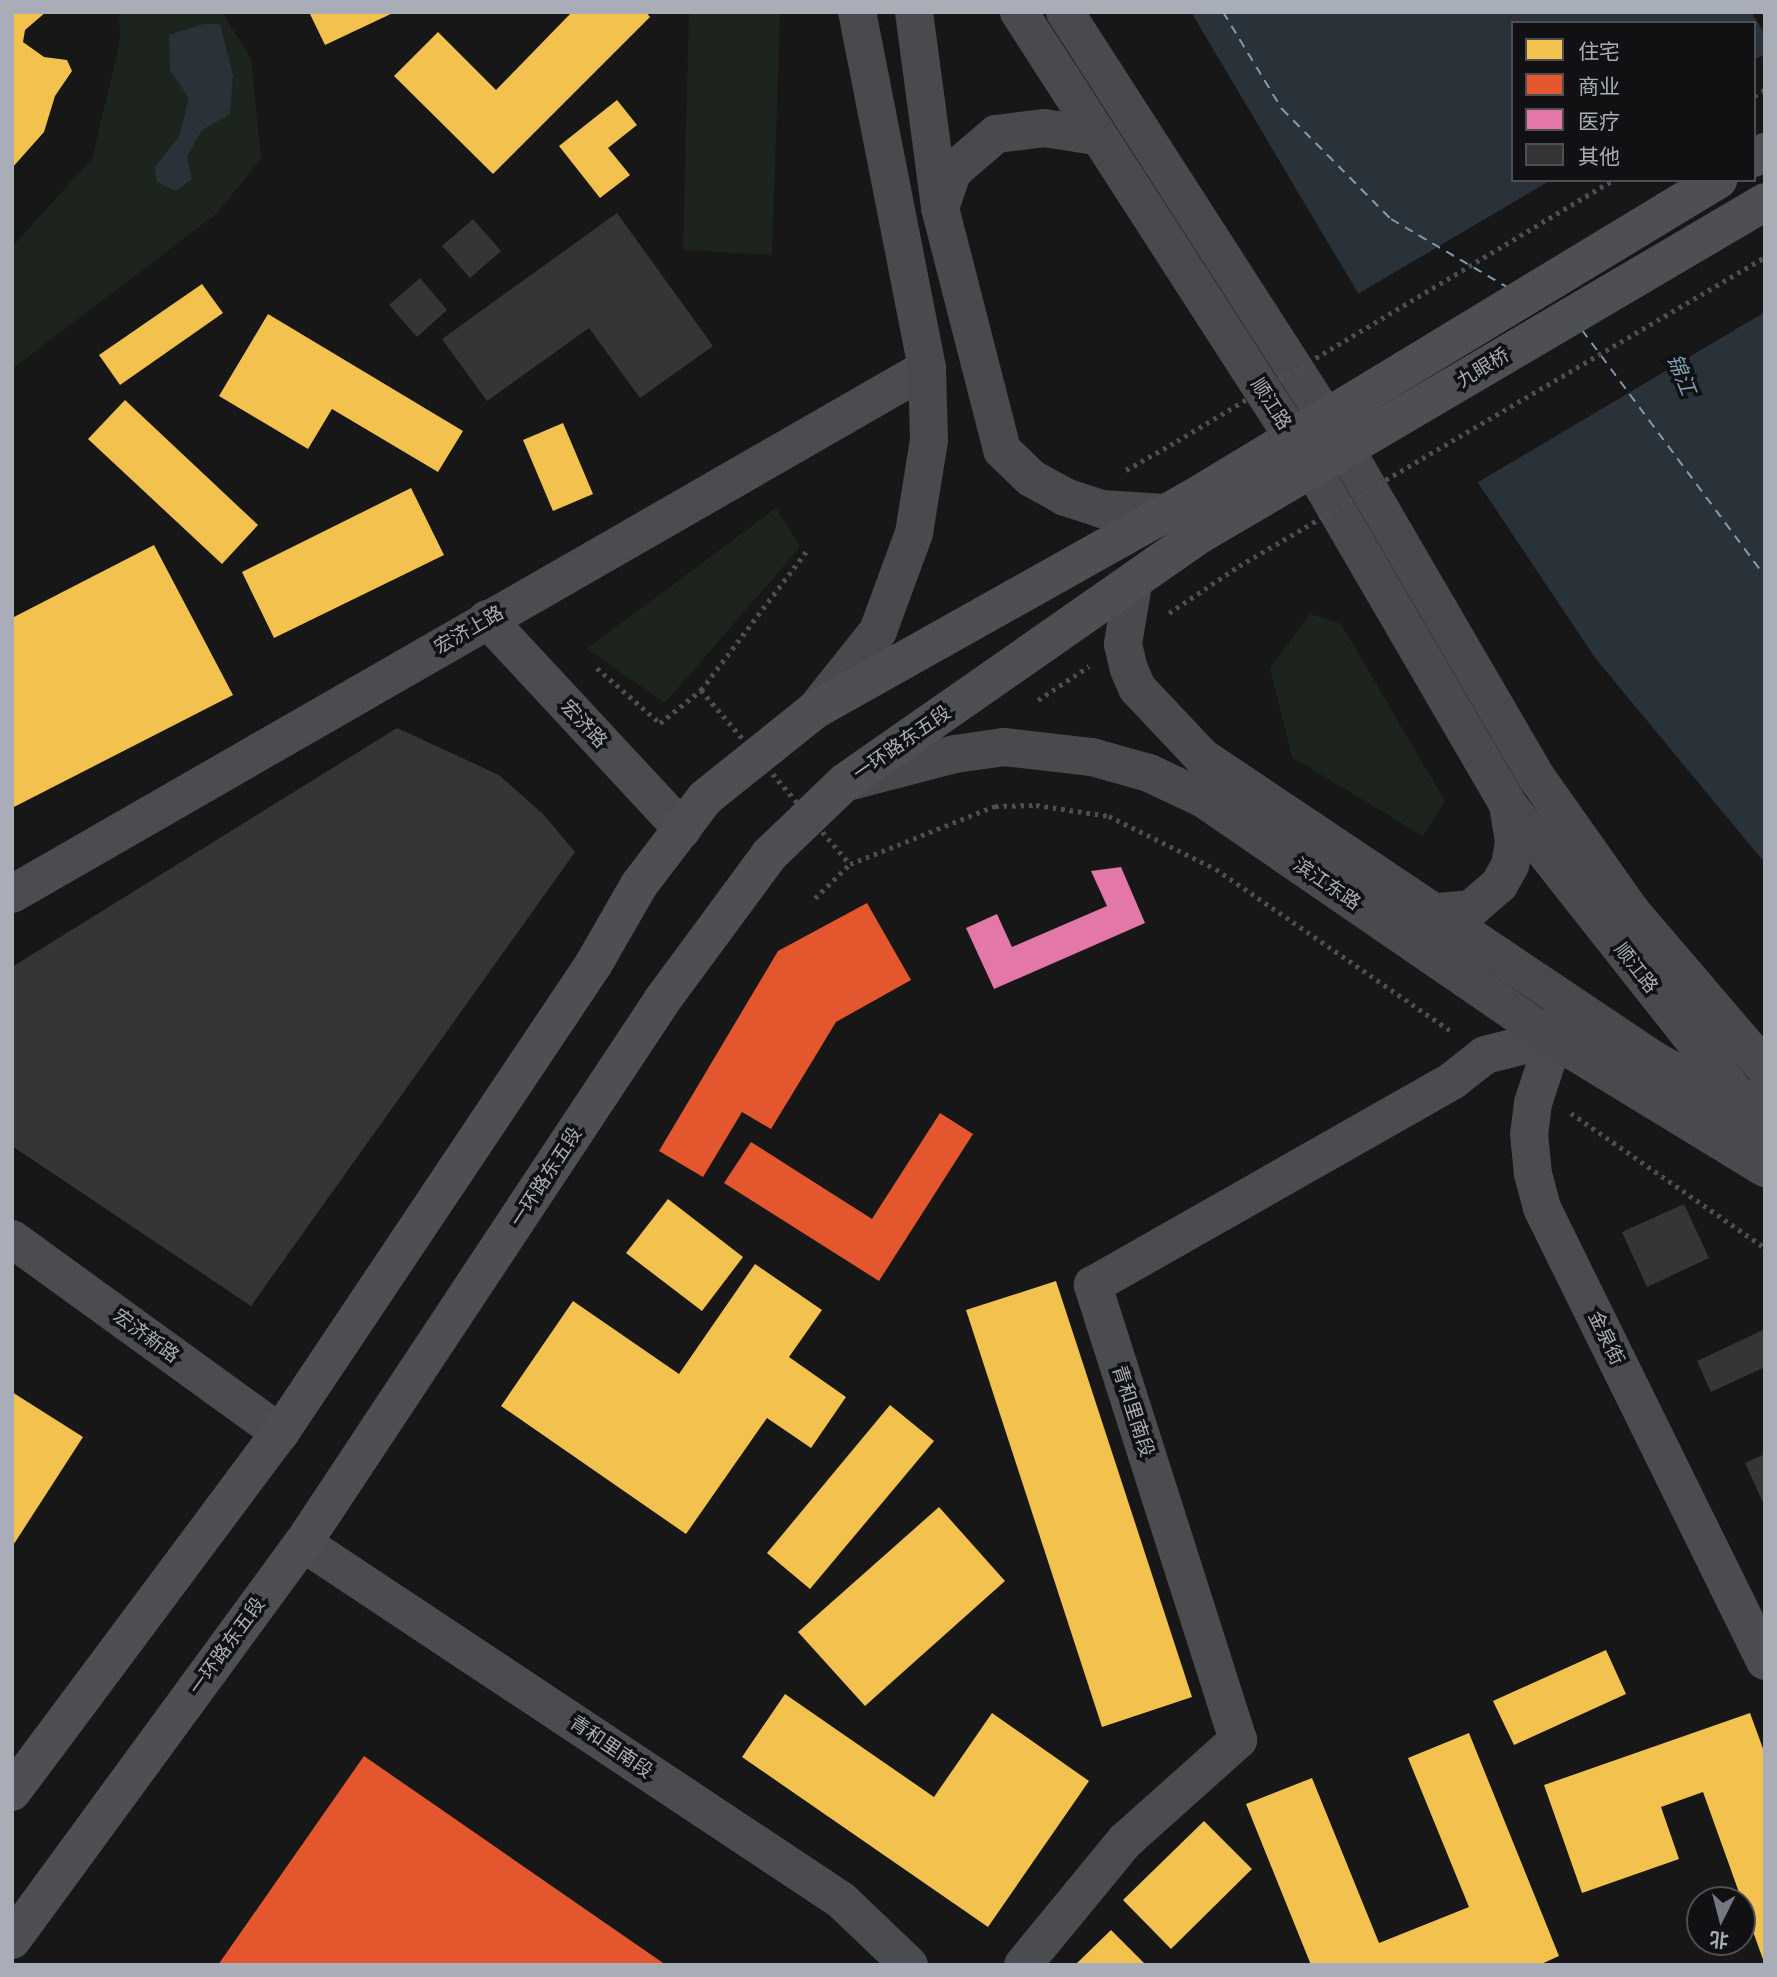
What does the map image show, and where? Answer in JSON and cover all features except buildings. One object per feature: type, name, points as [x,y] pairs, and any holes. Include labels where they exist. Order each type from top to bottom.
[{"type":"main road","points":[[815,710],[878,631],[903,570],[929,440],[926,368],[857,12]]},
{"type":"main road","points":[[914,12],[940,208],[1002,450],[1031,478],[1065,497],[1101,509],[1184,516]]},
{"type":"main road","name":"顺江路","points":[[1019,12],[1095,136],[1307,459],[1508,805],[1762,1096]]},
{"type":"main road","name":"顺江路","points":[[1065,12],[1339,438],[1515,744],[1762,1096]]},
{"type":"main road","points":[[940,208],[953,171],[996,134],[1044,128],[1095,136]]},
{"type":"main road","name":"九眼桥","points":[[1184,516],[1715,182]]},
{"type":"main road","name":"九眼桥","points":[[1184,516],[1765,202]]},
{"type":"main road","points":[[12,1792],[280,1433],[593,965],[639,885],[705,798],[815,710],[1184,516]]},
{"type":"main road","name":"一环路东五段","points":[[12,1940],[303,1543],[738,893],[817,806],[845,782],[1133,584],[1184,516]]},
{"type":"main road","points":[[1133,584],[1124,644],[1129,670],[1137,688],[1202,757],[1438,912],[1665,1067],[1762,1096]]},
{"type":"main road","name":"滨江东路","points":[[845,782],[955,754],[1004,747],[1092,757],[1149,773],[1204,799],[1552,1038],[1765,1168]]},
{"type":"main road","name":"顺江路","points":[[1438,912],[1471,909],[1499,885],[1510,865],[1514,842],[1508,805]]},
{"type":"street","name":"宏济上路","points":[[12,894],[926,368]]},
{"type":"street","name":"宏济路","points":[[486,619],[682,829]]},
{"type":"street","name":"金泉街","points":[[1569,1002],[1552,1038],[1537,1090],[1529,1135],[1533,1174],[1542,1208],[1765,1661]]},
{"type":"street","name":"青和里南段","points":[[1023,1965],[1125,1841],[1238,1740],[1093,1284],[1452,1082],[1485,1055],[1552,1038]]},
{"type":"street","points":[[1632,1087],[1724,1121],[1762,1096]]},
{"type":"street","name":"宏济新路","points":[[12,1239],[280,1433]]},
{"type":"street","name":"青和里南段","points":[[303,1543],[841,1900],[909,1965]]},
{"type":"path","points":[[1177,441],[1611,182]]},
{"type":"path","points":[[1239,566],[1765,257]]},
{"type":"path","points":[[597,668],[660,723],[701,690],[808,549]]},
{"type":"path","points":[[701,690],[850,864]]},
{"type":"path","points":[[815,898],[850,864],[995,806],[1036,805],[1109,816],[1216,869],[1485,1055]]},
{"type":"path","points":[[1537,1090],[1765,1248]]},
{"type":"shaded area","points":[[119,12],[222,12],[251,59],[261,159],[216,214],[12,369],[12,247],[92,159],[120,42]]},
{"type":"shaded area","points":[[689,12],[780,12],[772,255],[683,250]]},
{"type":"shaded area","points":[[776,508],[800,547],[665,703],[587,649]]},
{"type":"shaded area","points":[[1310,614],[1341,624],[1445,801],[1423,836],[1292,757],[1270,668]]},
{"type":"water","name":"锦江","points":[[1191,12],[1751,12],[1765,34],[1765,863],[1596,659],[1412,384]]},
{"type":"water","points":[[204,24],[220,24],[233,75],[230,114],[202,130],[187,156],[192,179],[176,191],[157,182],[155,167],[179,137],[189,98],[170,71],[169,35]]},
{"type":"pier","points":[[1765,54],[1765,312],[1475,484],[1356,295],[1548,182],[1756,182],[1756,59]]},
{"type":"ferry route","points":[[1223,12],[1282,109],[1391,219],[1507,287]]},
{"type":"ferry route","points":[[1582,330],[1765,576]]}]
